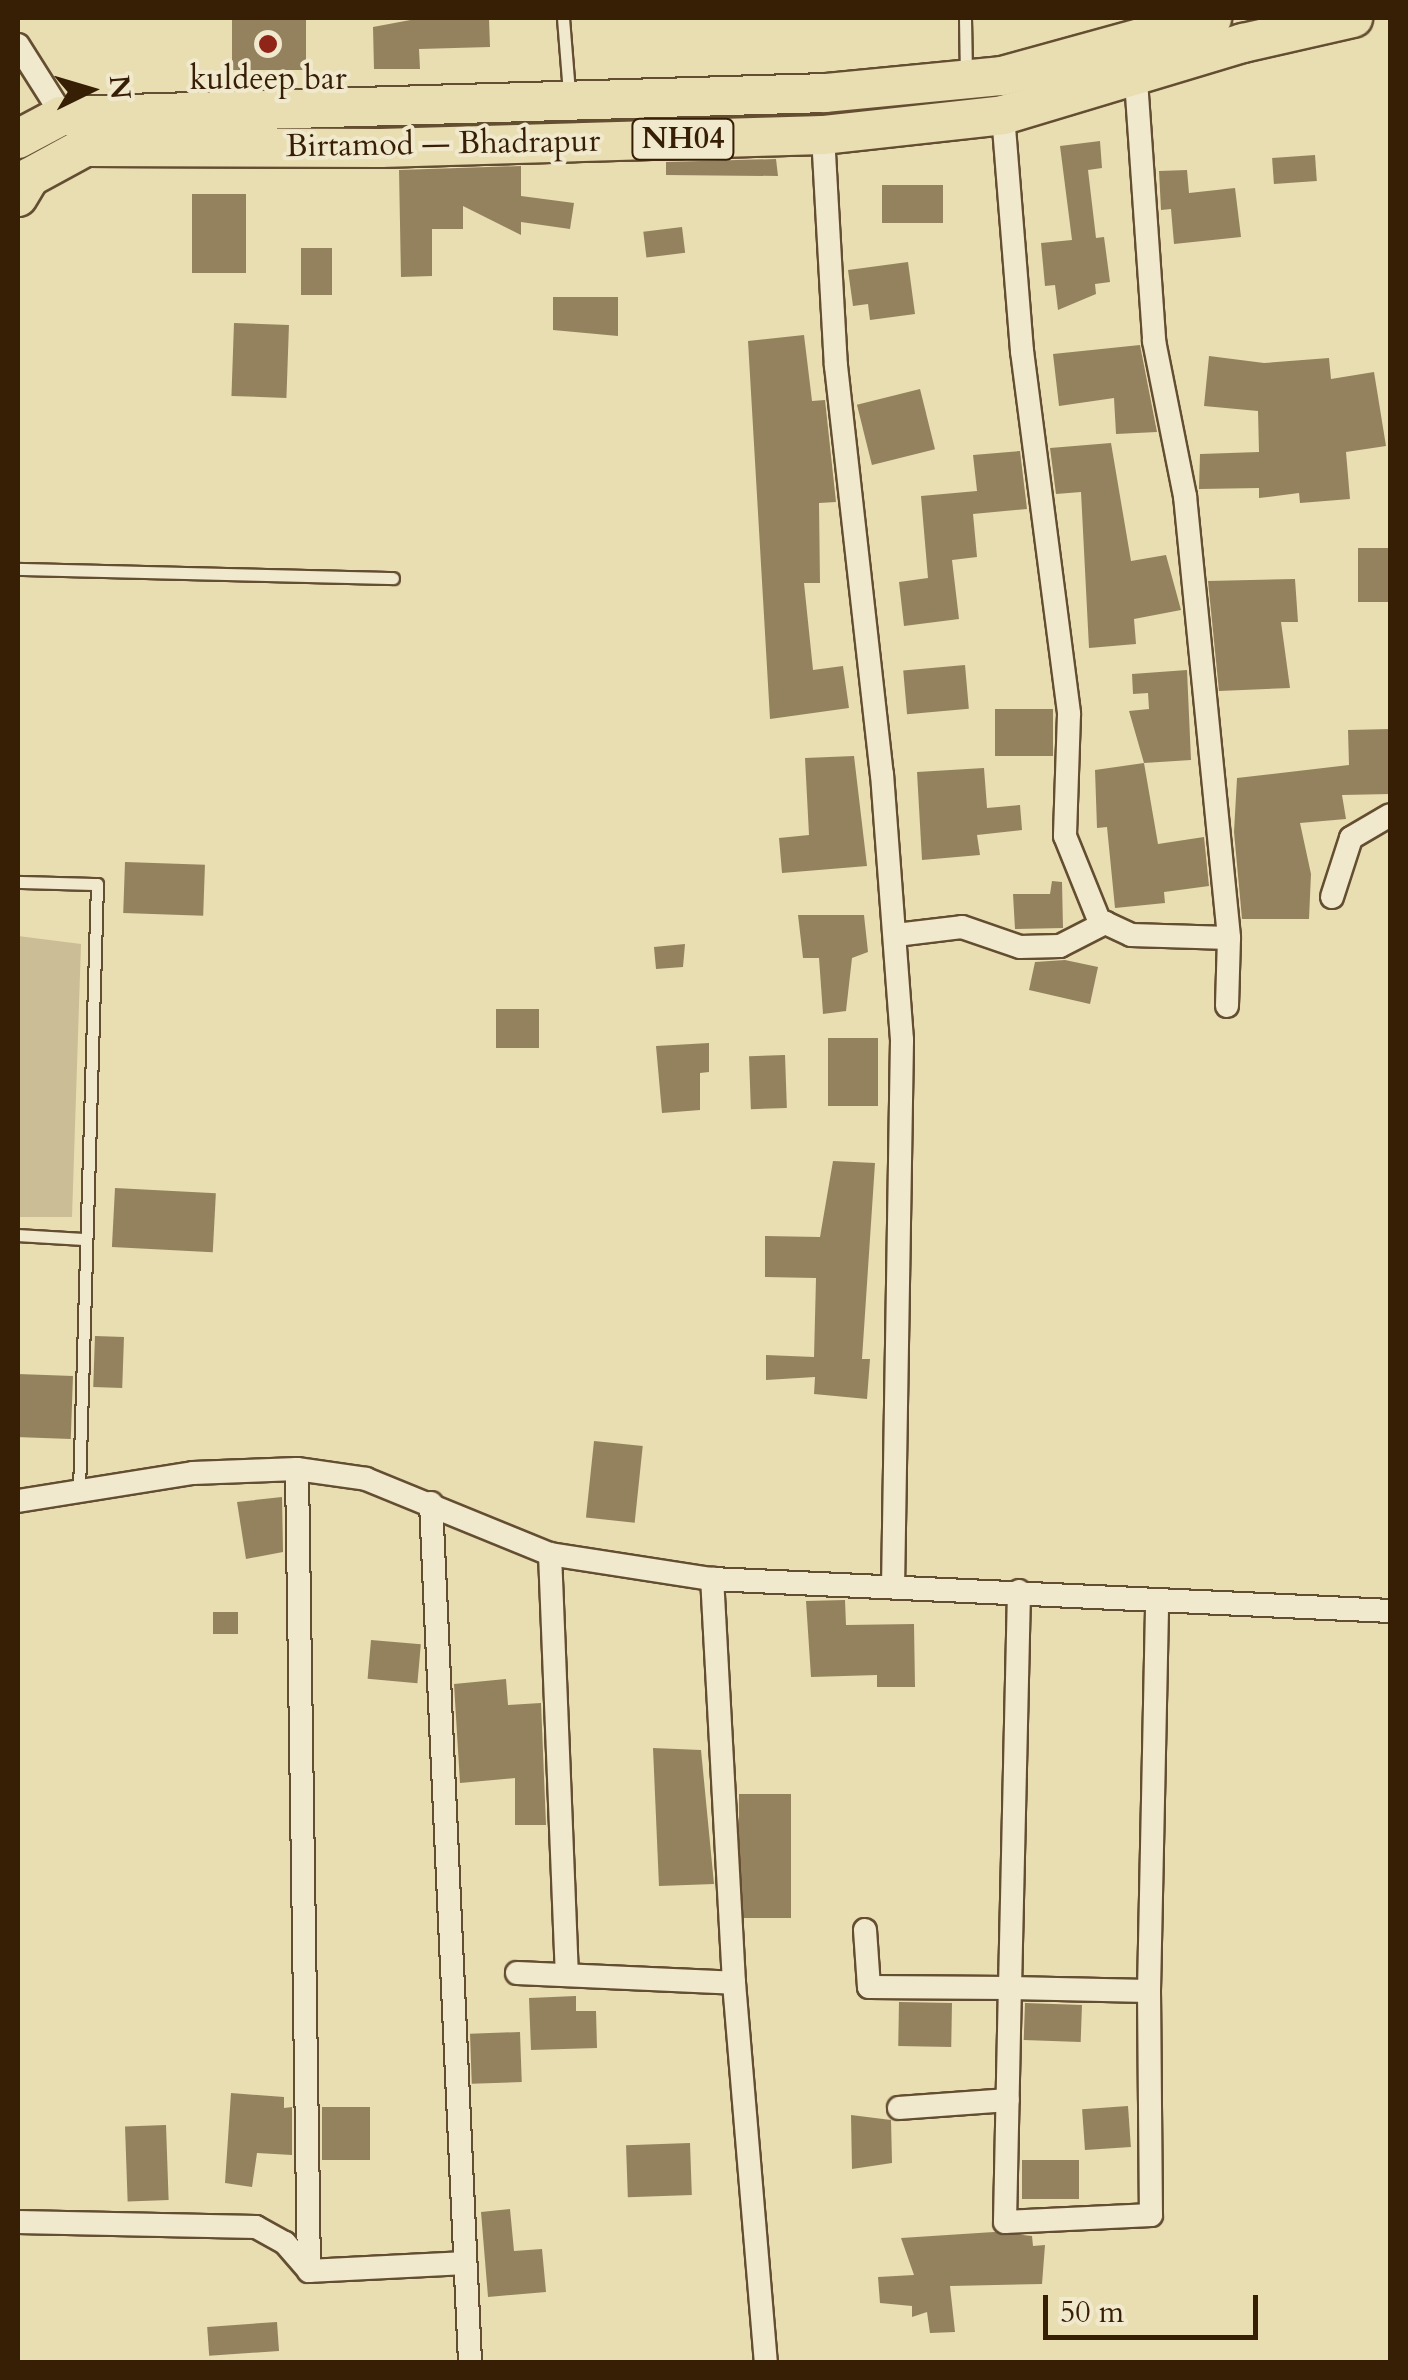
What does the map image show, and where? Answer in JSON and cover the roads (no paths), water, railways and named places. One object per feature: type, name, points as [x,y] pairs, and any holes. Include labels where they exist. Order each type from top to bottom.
[{"type":"main road","name":"Birtamod — Bhadrapur","points":[[84,147],[381,148],[823,136],[1003,114],[1212,18]]},
{"type":"main road","name":"Birtamod — Bhadrapur","points":[[18,139],[61,116],[858,90],[1002,76],[1353,18]]},
{"type":"main road","points":[[858,90],[863,131]]},
{"type":"main road","points":[[18,197],[30,178],[84,147]]},
{"type":"street","points":[[18,45],[84,147]]},
{"type":"street","points":[[1134,56],[1154,341],[1185,496],[1229,938],[1227,1006]]},
{"type":"street","points":[[1003,114],[1022,351],[1069,714],[1065,836],[1105,923],[1131,935],[1229,938]]},
{"type":"street","points":[[823,136],[836,366],[896,936],[902,1040],[893,1586]]},
{"type":"street","points":[[1332,897],[1350,838],[1390,815]]},
{"type":"street","points":[[896,936],[962,927],[1020,947],[1060,946],[1105,923]]},
{"type":"street","points":[[296,1469],[309,2271]]},
{"type":"street","points":[[18,1501],[194,1473],[296,1469],[366,1478],[550,1554],[712,1579],[1390,1611]]},
{"type":"street","points":[[431,1503],[470,2362]]},
{"type":"street","points":[[550,1554],[566,1975]]},
{"type":"street","points":[[712,1579],[734,1983],[766,2362]]},
{"type":"street","points":[[1019,1591],[1005,2222],[1151,2216],[1149,1991],[1157,1602]]},
{"type":"street","points":[[865,1930],[869,1988],[1149,1991]]},
{"type":"street","points":[[517,1973],[734,1983]]},
{"type":"street","points":[[898,2108],[1008,2100]]},
{"type":"street","points":[[18,2222],[256,2227],[285,2243],[309,2271]]},
{"type":"street","points":[[309,2271],[466,2264]]},
{"type":"lane","points":[[563,18],[569,102]]},
{"type":"lane","points":[[965,18],[966,79]]},
{"type":"lane","points":[[18,569],[393,578]]},
{"type":"lane","points":[[18,882],[96,884],[82,1239],[80,1491]]},
{"type":"lane","points":[[18,1235],[82,1239]]},
{"type":"place","name":"kuldeep bar","points":[[268,44]]}]
